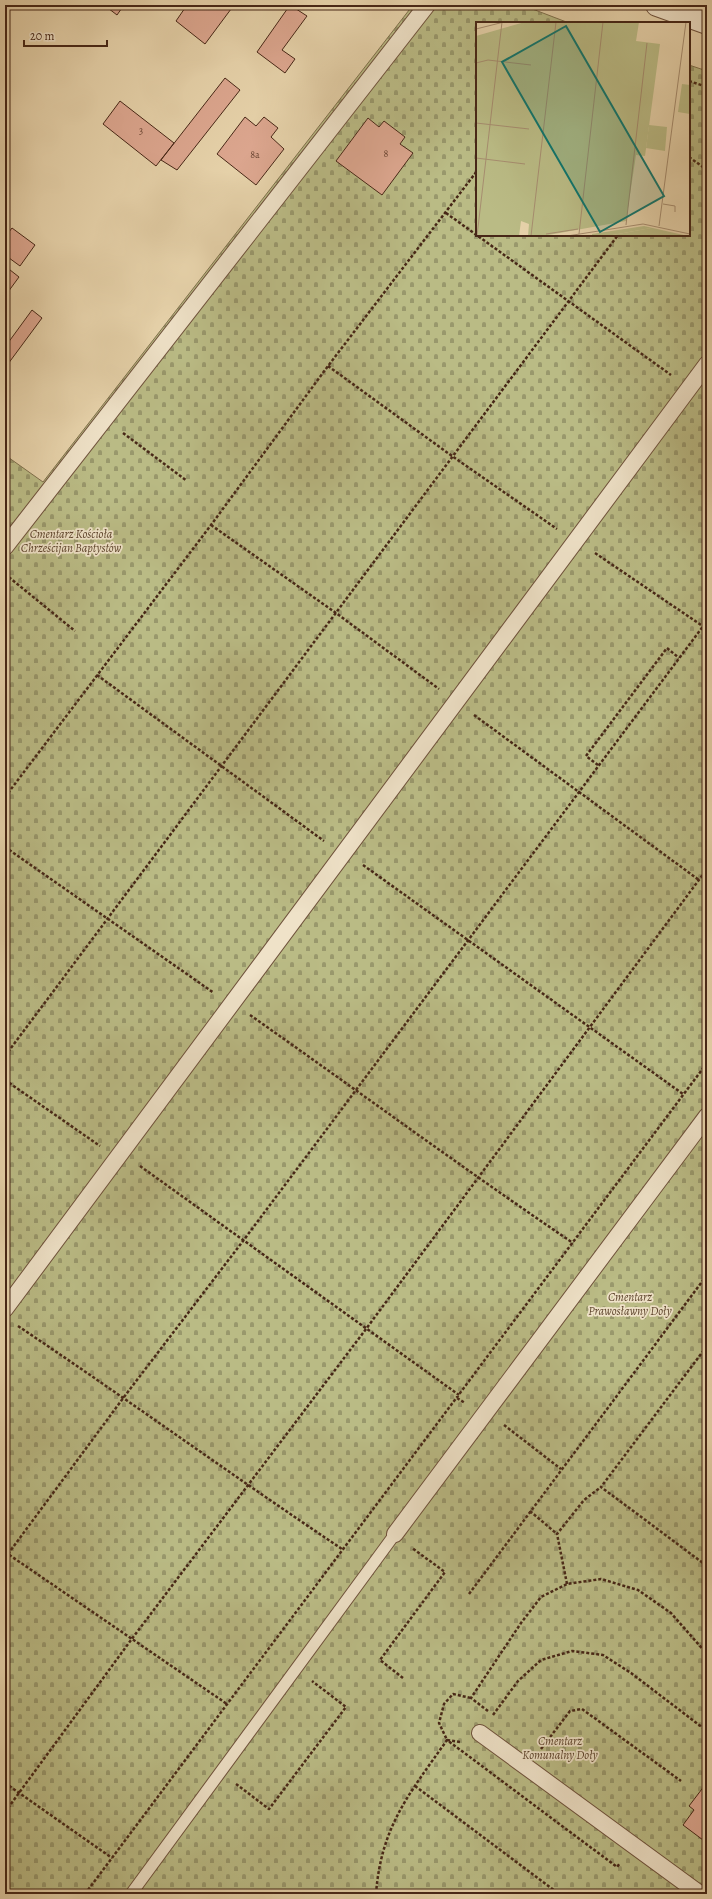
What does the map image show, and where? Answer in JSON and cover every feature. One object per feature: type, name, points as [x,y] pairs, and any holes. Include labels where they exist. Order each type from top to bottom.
[{"type":"street","points":[[5,547],[427,5]]},
{"type":"street","points":[[657,5],[707,23]]},
{"type":"street","points":[[8,1315],[119,1155],[707,364]]},
{"type":"street","points":[[395,1534],[707,1116]]},
{"type":"street","points":[[480,1733],[700,1894]]},
{"type":"lane","points":[[131,1894],[395,1534]]},
{"type":"path","points":[[690,81],[707,87]]},
{"type":"path","points":[[690,158],[707,170]]},
{"type":"path","points":[[5,797],[211,525],[328,366],[476,172]]},
{"type":"path","points":[[446,213],[476,234]]},
{"type":"path","points":[[478,236],[688,389]]},
{"type":"path","points":[[5,1056],[106,918],[617,236]]},
{"type":"path","points":[[328,366],[452,456],[562,533],[576,540],[707,629]]},
{"type":"path","points":[[105,419],[187,481]]},
{"type":"path","points":[[5,574],[75,631]]},
{"type":"path","points":[[5,1558],[6,1553],[243,1241],[707,621]]},
{"type":"path","points":[[598,765],[586,756],[638,686],[667,648],[679,658]]},
{"type":"path","points":[[97,675],[333,848],[358,861],[683,1094]]},
{"type":"path","points":[[5,847],[218,996],[233,1002],[356,1089],[477,1178],[573,1243]]},
{"type":"path","points":[[5,1812],[131,1640],[366,1329],[707,870]]},
{"type":"path","points":[[85,1894],[707,1063]]},
{"type":"path","points":[[5,1080],[105,1149],[136,1163],[459,1395]]},
{"type":"path","points":[[469,1594],[707,1275]]},
{"type":"path","points":[[8,1315],[247,1485],[342,1549]]},
{"type":"path","points":[[557,1534],[584,1500],[601,1487],[707,1346]]},
{"type":"path","points":[[486,1412],[561,1469]]},
{"type":"path","points":[[601,1487],[707,1566]]},
{"type":"path","points":[[530,1511],[557,1534],[567,1584]]},
{"type":"path","points":[[403,1678],[380,1660],[445,1572],[408,1545]]},
{"type":"path","points":[[6,1553],[131,1640],[227,1704]]},
{"type":"path","points":[[471,1698],[521,1623],[541,1597],[567,1584],[601,1579],[638,1590],[671,1613],[707,1654]]},
{"type":"path","points":[[447,1740],[466,1743],[480,1733],[518,1681],[541,1660],[572,1651],[603,1655],[631,1673],[707,1731]]},
{"type":"path","points":[[236,1783],[269,1809],[346,1707],[307,1678]]},
{"type":"path","points":[[499,1719],[471,1698],[453,1694],[444,1704],[439,1723],[447,1740],[617,1867],[634,1846]]},
{"type":"path","points":[[541,1749],[570,1710],[582,1709],[681,1781]]},
{"type":"path","points":[[376,1894],[379,1862],[389,1833],[401,1806],[447,1740]]},
{"type":"path","points":[[535,1745],[547,1754]]},
{"type":"path","points":[[5,1783],[112,1858]]},
{"type":"path","points":[[415,1786],[560,1894]]},
{"type":"path","points":[[318,1894],[322,1892],[386,1894]]},
{"type":"green space","points":[[413,5],[522,5],[566,22],[476,22],[476,236],[690,236],[690,65],[707,71],[707,1894],[5,1894],[5,455],[43,482]]},
{"type":"building","points":[[104,5],[124,5],[117,15]]},
{"type":"building","points":[[187,5],[234,5],[205,44],[176,21]]},
{"type":"building","points":[[290,5],[307,16],[282,50],[295,59],[285,73],[257,52]]},
{"type":"building","points":[[225,78],[240,90],[177,170],[161,160]]},
{"type":"building","points":[[120,101],[174,143],[156,166],[103,124]]},
{"type":"building","points":[[245,117],[256,126],[264,117],[278,128],[271,137],[284,149],[256,185],[217,154]]},
{"type":"building","points":[[368,118],[379,127],[384,121],[405,137],[400,144],[413,153],[382,195],[336,161]]},
{"type":"building","points":[[12,228],[35,245],[20,266],[5,255],[5,237]]},
{"type":"building","points":[[5,266],[19,277],[8,292],[5,289]]},
{"type":"building","points":[[32,310],[42,318],[5,368],[5,347]]},
{"type":"building","points":[[705,1785],[707,1787],[707,1843],[683,1825],[694,1810],[689,1806]]},
{"type":"park label","name":"Cmentarz Kościoła Chrześcijan Baptystów","points":[[71,541]]},
{"type":"park label","name":"Cmentarz Prawosławny Doły","points":[[630,1304]]},
{"type":"park label","name":"Cmentarz Komunalny Doły","points":[[560,1748]]}]
